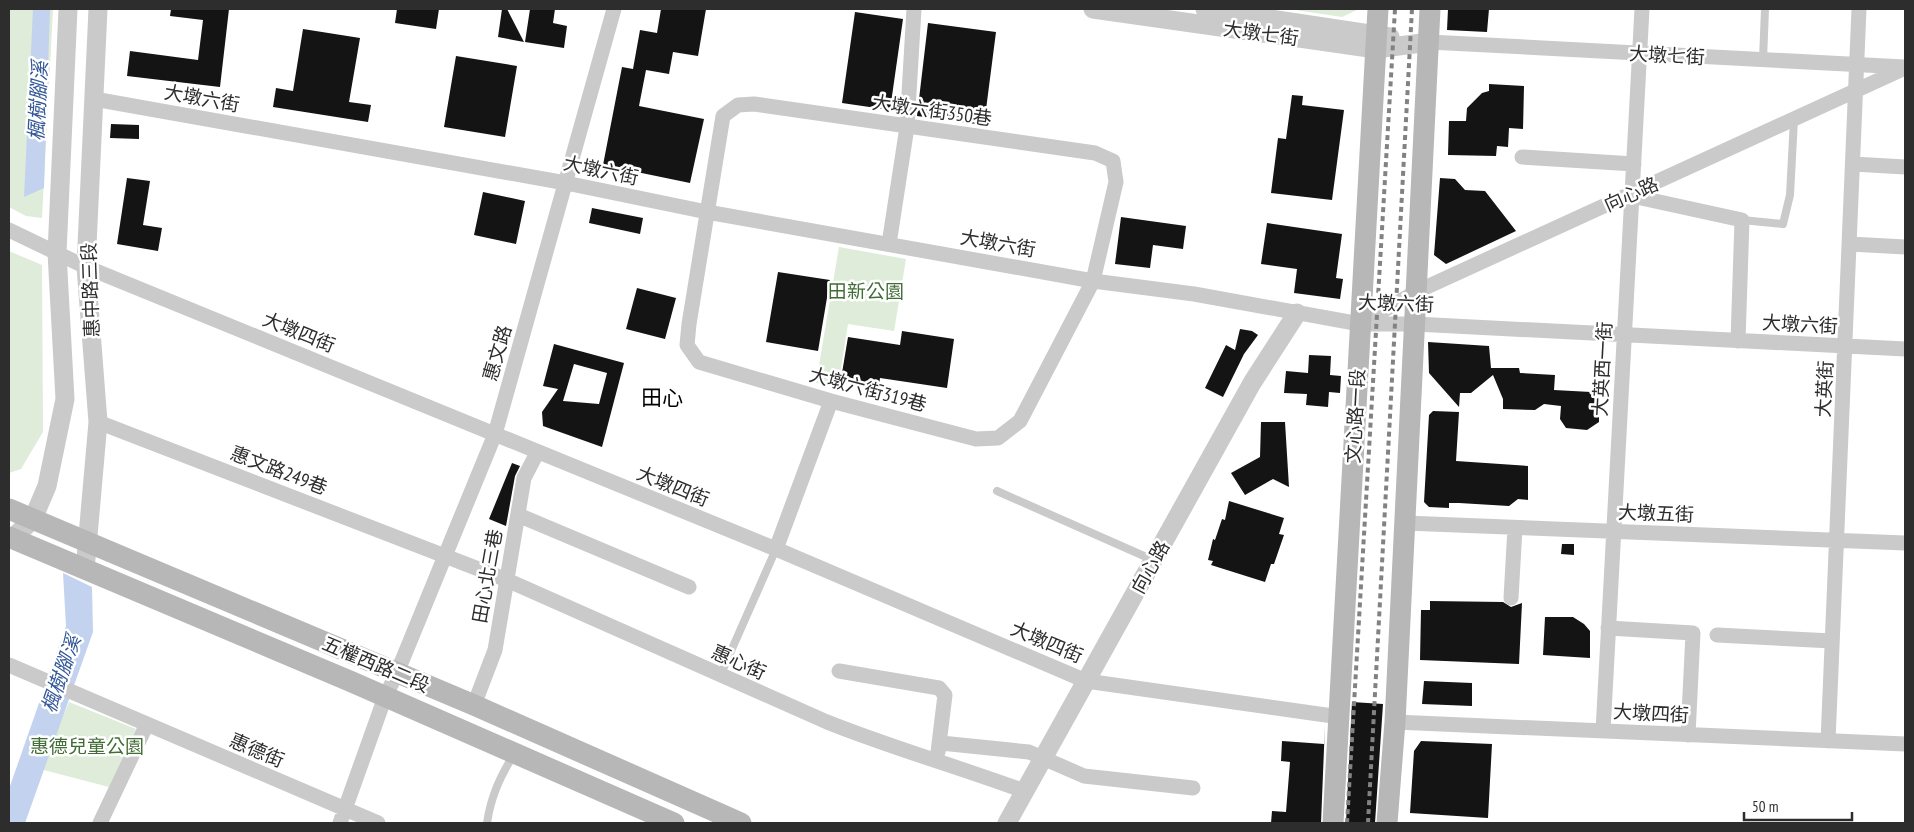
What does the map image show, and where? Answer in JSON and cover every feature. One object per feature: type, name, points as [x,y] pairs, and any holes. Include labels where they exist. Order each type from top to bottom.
[{"type":"main road","name":"文心路一段","points":[[1333,823],[1378,9]]},
{"type":"main road","points":[[1387,823],[1395,722],[1418,291],[1430,9]]},
{"type":"main road","name":"五權西路二段","points":[[9,509],[474,705],[741,823]]},
{"type":"main road","name":"五權西路二段","points":[[10,542],[85,570],[385,697],[674,823]]},
{"type":"street","name":"惠中路三段","points":[[10,542],[32,519],[47,486],[65,399],[57,253],[68,9]]},
{"type":"street","name":"惠中路三段","points":[[85,570],[89,544],[98,422],[86,267],[98,9]]},
{"type":"street","name":"惠文路","points":[[342,816],[385,697],[397,673],[495,434],[614,9]]},
{"type":"street","points":[[889,244],[907,127],[914,9]]},
{"type":"street","name":"大墩七街","points":[[1093,9],[1376,42],[1429,42],[1905,67]]},
{"type":"street","name":"大墩七街","points":[[1205,9],[1376,42]]},
{"type":"street","name":"大英西一街","points":[[1603,731],[1642,9]]},
{"type":"street","name":"大英街","points":[[1828,741],[1859,9]]},
{"type":"street","name":"向心路","points":[[1360,324],[1418,291],[1856,92],[1905,67]]},
{"type":"street","name":"大墩六街","points":[[94,99],[566,183],[707,212],[1093,281],[1194,294],[1360,324],[1415,324],[1905,349]]},
{"type":"street","name":"大墩六街350巷","points":[[707,212],[723,116],[738,105],[754,104],[1095,153],[1113,161],[1116,182],[1093,281]]},
{"type":"street","points":[[1522,157],[1634,164]]},
{"type":"street","points":[[1853,164],[1905,167]]},
{"type":"street","points":[[1632,195],[1742,220],[1738,340]]},
{"type":"street","name":"大墩六街319巷","points":[[707,212],[687,344],[699,362],[831,401],[976,439],[998,438],[1020,421],[1093,281]]},
{"type":"street","name":"大墩四街","points":[[9,230],[86,267],[495,434],[537,453],[776,549],[1086,681],[1340,717]]},
{"type":"street","points":[[1850,244],[1905,247]]},
{"type":"street","name":"向心路","points":[[1007,823],[1252,383],[1298,313]]},
{"type":"street","points":[[776,549],[831,401]]},
{"type":"street","name":"惠文路249巷","points":[[98,422],[445,554]]},
{"type":"street","name":"田心北三巷","points":[[474,705],[495,650],[524,478],[537,453]]},
{"type":"street","points":[[518,515],[689,587]]},
{"type":"street","name":"大墩五街","points":[[1405,523],[1905,543]]},
{"type":"street","points":[[1511,598],[1515,528]]},
{"type":"street","name":"惠心街","points":[[445,554],[720,676],[878,742],[1024,791]]},
{"type":"street","points":[[1608,628],[1693,633],[1688,735]]},
{"type":"street","points":[[1717,635],[1832,641]]},
{"type":"street","name":"惠德街","points":[[9,665],[147,724],[342,816],[378,823]]},
{"type":"street","points":[[839,672],[939,688],[945,695],[941,742],[936,761]]},
{"type":"street","name":"大墩四街","points":[[1395,722],[1905,744]]},
{"type":"street","points":[[100,823],[147,724]]},
{"type":"street","points":[[941,742],[1029,752],[1084,776],[1193,788]]},
{"type":"lane","points":[[1763,60],[1765,9]]},
{"type":"lane","points":[[1742,220],[1783,224],[1790,195],[1794,119]]},
{"type":"lane","points":[[996,491],[1153,560]]},
{"type":"lane","points":[[720,676],[776,549]]},
{"type":"lane","points":[[487,823],[490,804],[497,782],[515,753]]},
{"type":"green space","points":[[9,9],[53,9],[42,218],[26,216],[9,207]]},
{"type":"green space","points":[[1289,9],[1359,9],[1342,17]]},
{"type":"green space","name":"田新公園","points":[[839,247],[906,259],[894,331],[848,324],[838,387],[816,383]]},
{"type":"green space","points":[[9,251],[42,265],[43,432],[21,469],[9,473]]},
{"type":"green space","name":"惠德兒童公園","points":[[69,702],[136,729],[109,787],[40,769]]},
{"type":"water","name":"楓樹腳溪","points":[[33,9],[50,9],[44,188],[24,197]]},
{"type":"water","name":"楓樹腳溪","points":[[63,573],[92,587],[93,632],[25,823],[9,823],[9,789],[66,626]]},
{"type":"building","points":[[171,9],[229,9],[220,87],[127,76],[130,51],[198,60],[203,20],[170,16]]},
{"type":"building","points":[[397,9],[439,9],[436,29],[395,23]]},
{"type":"building","points":[[502,9],[507,9],[524,42],[498,37]]},
{"type":"building","points":[[530,9],[555,9],[553,23],[567,26],[564,48],[525,42]]},
{"type":"building","points":[[661,9],[706,9],[698,56],[673,52],[669,74],[646,70],[639,106],[704,119],[690,183],[603,165],[622,67],[633,69],[640,30],[657,33]]},
{"type":"building","points":[[1448,9],[1489,9],[1487,32],[1447,30]]},
{"type":"building","points":[[855,12],[903,19],[890,110],[842,103]]},
{"type":"building","points":[[928,23],[996,32],[984,125],[917,116]]},
{"type":"building","points":[[303,29],[360,38],[349,102],[371,105],[368,122],[273,107],[276,88],[293,91]]},
{"type":"building","points":[[456,56],[517,66],[505,137],[444,127]]},
{"type":"building","points":[[1489,84],[1524,86],[1523,129],[1509,128],[1508,147],[1497,146],[1496,156],[1448,155],[1449,121],[1466,121],[1467,108],[1482,93],[1489,91]]},
{"type":"building","points":[[1292,95],[1303,96],[1302,105],[1344,110],[1332,200],[1271,193],[1278,138],[1286,139]]},
{"type":"building","points":[[111,124],[139,125],[139,139],[110,138]]},
{"type":"building","points":[[127,178],[150,181],[143,225],[162,228],[158,251],[117,244]]},
{"type":"building","points":[[1440,178],[1455,179],[1465,190],[1485,191],[1516,231],[1446,264],[1434,255]]},
{"type":"building","points":[[483,192],[525,201],[516,244],[474,235]]},
{"type":"building","points":[[592,208],[643,218],[640,234],[589,223]]},
{"type":"building","points":[[1121,217],[1186,226],[1183,249],[1153,245],[1150,268],[1115,264]]},
{"type":"building","points":[[1267,223],[1342,234],[1336,278],[1343,279],[1340,299],[1294,293],[1297,269],[1261,264]]},
{"type":"building","points":[[778,272],[830,280],[818,351],[766,342]]},
{"type":"building","points":[[637,288],[676,298],[665,339],[626,329]]},
{"type":"building","points":[[1240,329],[1252,331],[1258,335],[1244,354],[1223,397],[1205,388],[1226,345],[1235,350]]},
{"type":"building","points":[[902,331],[954,339],[947,388],[880,378],[879,385],[841,379],[848,337],[900,345]]},
{"type":"building","points":[[1428,342],[1489,346],[1491,368],[1519,368],[1520,373],[1555,375],[1554,390],[1591,392],[1599,402],[1599,422],[1587,430],[1566,428],[1560,419],[1561,406],[1544,404],[1535,410],[1503,409],[1503,399],[1493,375],[1471,393],[1460,393],[1459,407],[1429,373]]},
{"type":"building","points":[[554,344],[624,363],[602,447],[543,426],[542,412],[558,389],[543,386]],"holes":[[[574,364],[607,373],[599,404],[563,401]]]},
{"type":"building","points":[[1309,355],[1331,356],[1330,375],[1341,376],[1340,393],[1329,392],[1328,407],[1306,405],[1307,394],[1284,393],[1286,371],[1308,373]]},
{"type":"building","points":[[1433,411],[1459,412],[1456,461],[1528,466],[1528,500],[1518,499],[1509,506],[1449,503],[1449,508],[1429,507],[1424,502],[1429,415]]},
{"type":"building","points":[[1261,422],[1285,422],[1289,487],[1273,479],[1245,495],[1231,473],[1260,457]]},
{"type":"building","points":[[512,463],[520,466],[515,476],[506,526],[489,519]]},
{"type":"building","points":[[1229,501],[1284,518],[1279,534],[1284,535],[1274,564],[1271,564],[1265,582],[1211,565],[1213,561],[1208,560],[1213,539],[1215,540],[1222,519],[1225,520]]},
{"type":"building","points":[[1562,544],[1574,544],[1574,555],[1561,554]]},
{"type":"building","points":[[1430,601],[1503,602],[1511,607],[1522,603],[1519,664],[1420,660],[1421,610],[1430,610]]},
{"type":"building","points":[[1545,617],[1573,617],[1584,624],[1590,631],[1590,658],[1543,655]]},
{"type":"building","points":[[1424,681],[1472,683],[1472,706],[1422,704]]},
{"type":"building","points":[[1352,702],[1383,704],[1375,823],[1346,823]]},
{"type":"building","points":[[1325,724],[1321,823],[1271,823],[1272,811],[1286,812],[1290,762],[1281,761],[1282,741],[1324,744]]},
{"type":"building","points":[[1421,741],[1492,744],[1488,818],[1410,813],[1414,751]]},
{"type":"railway","points":[[1347,823],[1395,9]]},
{"type":"railway","points":[[1368,823],[1412,9]]},
{"type":"district","name":"田心","points":[[662,398]]}]
